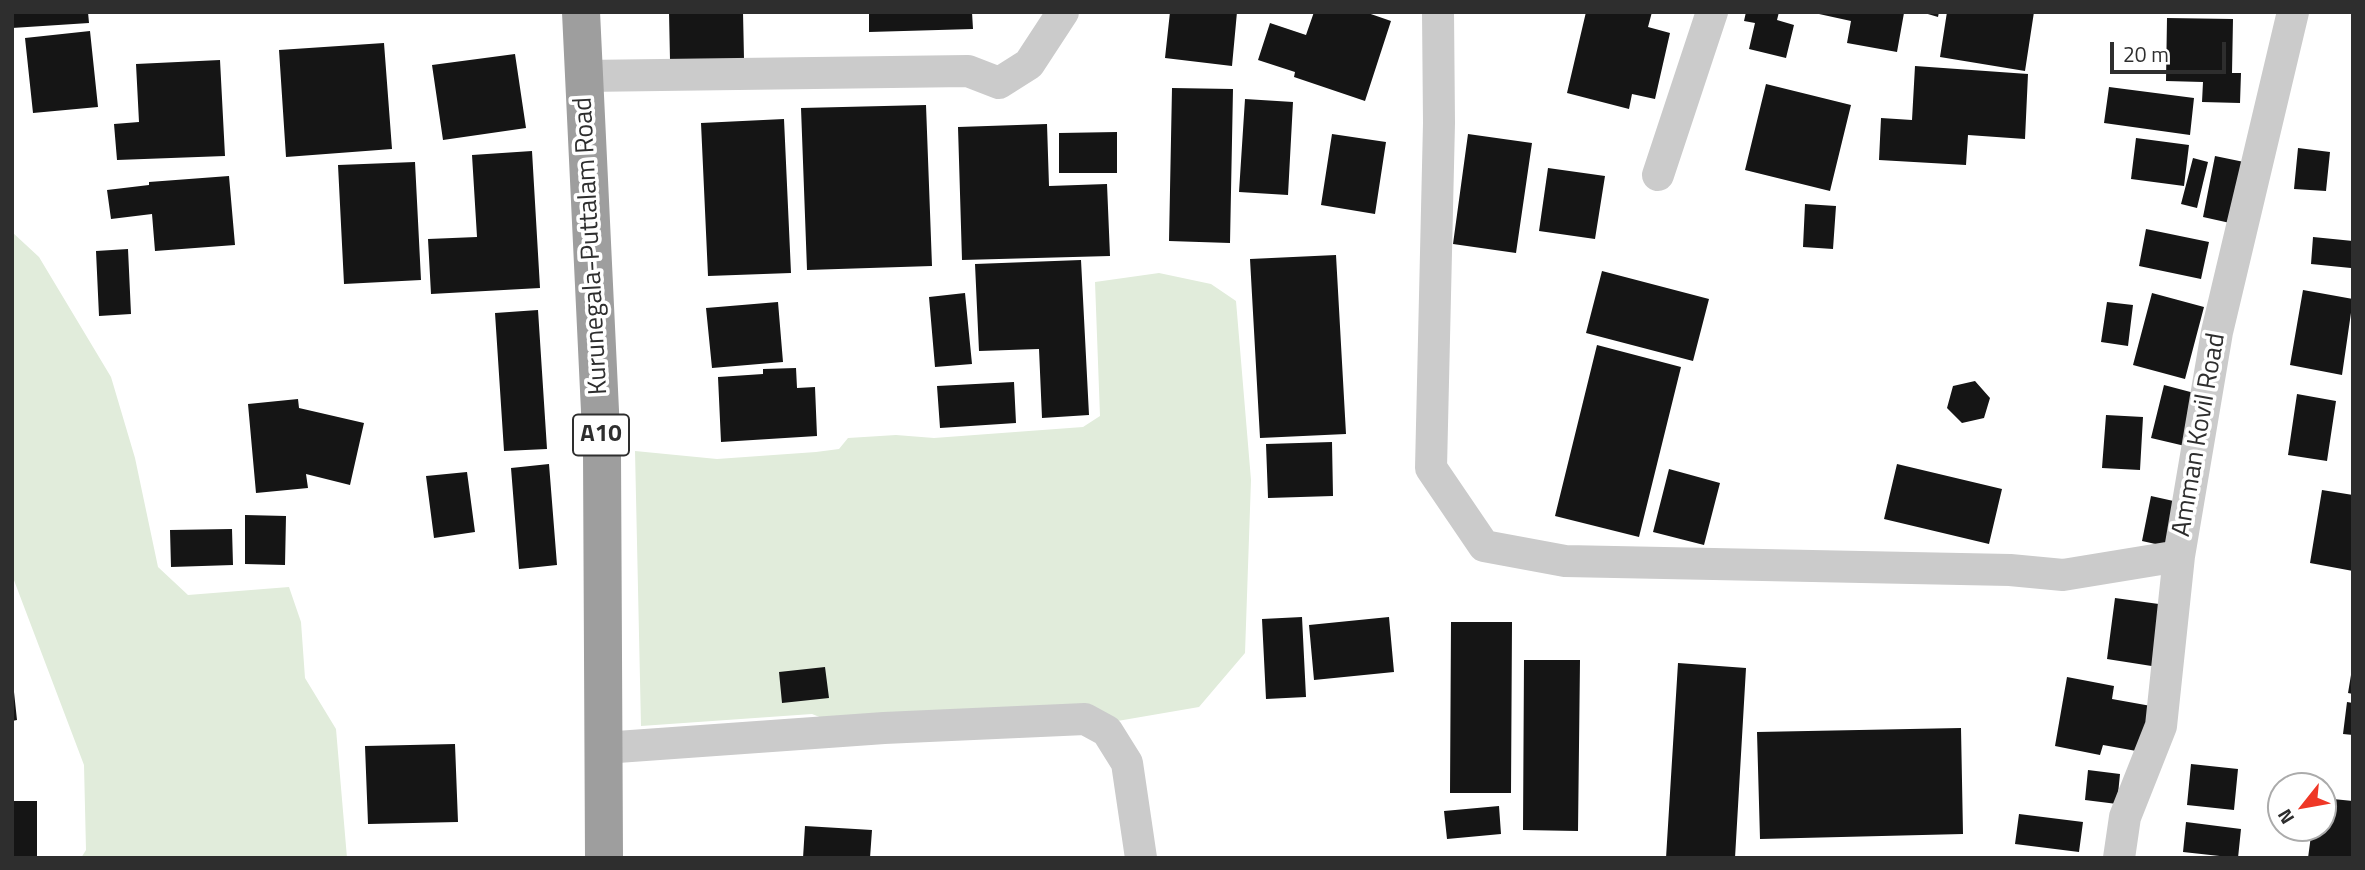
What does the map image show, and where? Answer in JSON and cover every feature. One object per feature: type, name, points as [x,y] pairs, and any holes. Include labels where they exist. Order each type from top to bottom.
[{"type":"highway","name":"Kurunegala-Puttalam Road","points":[[581,12],[602,453],[604,858]]},
{"type":"street","points":[[584,76],[968,71],[999,83],[1028,64],[1063,12]]},
{"type":"street","points":[[1438,12],[1440,123],[1431,468],[1484,546],[1565,561],[2010,570],[2063,575],[2179,556]]},
{"type":"street","points":[[1658,175],[1712,12]]},
{"type":"street","name":"Amman Kovil Road","points":[[2119,858],[2125,817],[2161,726],[2179,556],[2217,332],[2293,12]]},
{"type":"street","points":[[603,748],[884,728],[1085,719],[1107,732],[1127,763],[1140,858]]},
{"type":"green space","points":[[12,232],[39,257],[111,377],[135,458],[158,567],[188,595],[289,587],[301,622],[305,678],[336,729],[347,858],[81,858],[86,850],[84,765],[12,575]]},
{"type":"green space","points":[[1159,273],[1211,284],[1236,301],[1251,480],[1245,653],[1199,707],[1100,724],[883,742],[812,714],[641,726],[635,451],[717,459],[839,449],[848,438],[896,435],[934,438],[1083,427],[1100,416],[1095,282]]},
{"type":"building","points":[[12,12],[88,12],[89,23],[12,28]]},
{"type":"building","points":[[669,12],[743,12],[744,59],[670,60]]},
{"type":"building","points":[[869,12],[972,12],[973,29],[869,32]]},
{"type":"building","points":[[1170,12],[1237,12],[1232,66],[1165,58]]},
{"type":"building","points":[[1314,12],[1365,12],[1391,21],[1365,101],[1294,77],[1295,72],[1258,60],[1270,23],[1306,35]]},
{"type":"building","points":[[1586,12],[1652,12],[1648,27],[1670,33],[1655,99],[1632,94],[1629,109],[1567,93]]},
{"type":"building","points":[[1746,12],[1779,12],[1777,20],[1794,25],[1786,58],[1749,49],[1755,23],[1744,21]]},
{"type":"building","points":[[1819,12],[1904,13],[1897,52],[1847,43],[1851,21]]},
{"type":"building","points":[[1921,12],[1939,12],[1938,17]]},
{"type":"building","points":[[1947,12],[2034,12],[2025,71],[1940,57]]},
{"type":"building","points":[[2167,18],[2233,19],[2232,73],[2241,73],[2240,103],[2202,102],[2203,82],[2166,81]]},
{"type":"building","points":[[90,31],[98,107],[33,113],[25,38]]},
{"type":"building","points":[[384,43],[392,149],[286,157],[279,50]]},
{"type":"building","points":[[515,54],[526,128],[443,140],[432,65]]},
{"type":"building","points":[[220,60],[225,156],[117,160],[114,124],[139,122],[136,64]]},
{"type":"building","points":[[1915,66],[2028,74],[2025,139],[1968,135],[1966,165],[1879,160],[1881,118],[1912,120]]},
{"type":"building","points":[[1766,84],[1851,105],[1830,191],[1745,170]]},
{"type":"building","points":[[2109,87],[2194,98],[2190,135],[2104,123]]},
{"type":"building","points":[[1172,88],[1233,89],[1230,243],[1169,241]]},
{"type":"building","points":[[1245,99],[1293,102],[1288,195],[1239,192]]},
{"type":"building","points":[[926,105],[932,266],[807,270],[801,108]]},
{"type":"building","points":[[784,119],[791,273],[708,276],[701,123]]},
{"type":"building","points":[[1047,124],[1049,186],[1107,184],[1110,256],[962,260],[958,127]]},
{"type":"building","points":[[1117,132],[1117,173],[1059,173],[1059,133]]},
{"type":"building","points":[[1332,134],[1386,142],[1375,214],[1321,205]]},
{"type":"building","points":[[1468,134],[1532,143],[1516,253],[1453,244]]},
{"type":"building","points":[[2136,138],[2189,145],[2184,186],[2131,179]]},
{"type":"building","points":[[2298,148],[2330,152],[2326,191],[2294,189]]},
{"type":"building","points":[[532,151],[540,288],[431,294],[428,239],[477,237],[472,155]]},
{"type":"building","points":[[2215,156],[2244,162],[2230,223],[2203,217]]},
{"type":"building","points":[[2193,158],[2208,162],[2197,208],[2181,204]]},
{"type":"building","points":[[415,162],[421,280],[344,284],[338,165]]},
{"type":"building","points":[[1548,168],[1605,176],[1595,239],[1539,231]]},
{"type":"building","points":[[229,176],[235,245],[155,251],[152,214],[111,219],[107,190],[149,185],[149,182]]},
{"type":"building","points":[[1805,204],[1836,206],[1833,249],[1803,247]]},
{"type":"building","points":[[2146,229],[2209,242],[2201,279],[2139,266]]},
{"type":"building","points":[[2313,237],[2353,241],[2351,268],[2311,264]]},
{"type":"building","points":[[128,249],[131,314],[99,316],[96,251]]},
{"type":"building","points":[[1336,255],[1346,434],[1260,438],[1250,259]]},
{"type":"building","points":[[1081,260],[1089,415],[1042,418],[1039,349],[979,351],[975,264]]},
{"type":"building","points":[[1602,271],[1709,299],[1693,361],[1586,333]]},
{"type":"building","points":[[2303,290],[2353,299],[2342,375],[2290,365]]},
{"type":"building","points":[[965,293],[972,364],[935,367],[929,297]]},
{"type":"building","points":[[2152,293],[2204,307],[2185,379],[2133,365]]},
{"type":"building","points":[[778,302],[783,362],[712,368],[706,308]]},
{"type":"building","points":[[2107,302],[2133,305],[2128,346],[2101,342]]},
{"type":"building","points":[[538,310],[547,449],[504,451],[495,313]]},
{"type":"building","points":[[1597,345],[1681,367],[1639,537],[1555,516]]},
{"type":"building","points":[[796,368],[797,388],[815,387],[817,436],[721,442],[718,377],[763,374],[763,369]]},
{"type":"building","points":[[1975,381],[1990,398],[1984,418],[1962,423],[1947,408],[1953,386]]},
{"type":"building","points":[[1014,382],[1016,423],[940,428],[937,386]]},
{"type":"building","points":[[2164,385],[2198,394],[2185,446],[2151,438]]},
{"type":"building","points":[[2297,394],[2336,401],[2327,461],[2288,455]]},
{"type":"building","points":[[298,399],[299,408],[364,423],[350,485],[306,474],[308,488],[256,493],[248,404]]},
{"type":"building","points":[[2106,415],[2143,417],[2140,470],[2102,468]]},
{"type":"building","points":[[1332,442],[1333,496],[1268,498],[1266,444]]},
{"type":"building","points":[[549,464],[557,565],[519,569],[511,468]]},
{"type":"building","points":[[1897,464],[2002,489],[1989,544],[1884,519]]},
{"type":"building","points":[[1669,469],[1720,483],[1704,545],[1653,532]]},
{"type":"building","points":[[467,472],[475,532],[434,538],[426,476]]},
{"type":"building","points":[[2322,490],[2353,495],[2353,571],[2310,563]]},
{"type":"building","points":[[2151,496],[2178,502],[2169,547],[2142,541]]},
{"type":"building","points":[[245,515],[286,516],[285,565],[245,564]]},
{"type":"building","points":[[232,529],[233,565],[171,567],[170,530]]},
{"type":"building","points":[[2115,598],[2166,605],[2158,667],[2107,659]]},
{"type":"building","points":[[1302,617],[1306,697],[1266,699],[1262,619]]},
{"type":"building","points":[[1389,617],[1394,672],[1314,680],[1309,625]]},
{"type":"building","points":[[1451,622],[1512,622],[1511,793],[1450,793]]},
{"type":"building","points":[[1524,660],[1580,660],[1578,831],[1523,830]]},
{"type":"building","points":[[1678,663],[1746,668],[1735,858],[1666,858]]},
{"type":"building","points":[[825,667],[829,698],[782,703],[779,672]]},
{"type":"building","points":[[2353,675],[2353,694],[2348,693]]},
{"type":"building","points":[[2067,677],[2114,686],[2112,699],[2151,706],[2142,752],[2103,745],[2100,755],[2055,746]]},
{"type":"building","points":[[12,692],[17,720],[12,721]]},
{"type":"building","points":[[2347,702],[2353,703],[2353,735],[2343,734]]},
{"type":"building","points":[[1961,728],[1963,834],[1760,839],[1757,732]]},
{"type":"building","points":[[455,744],[458,822],[368,824],[365,746]]},
{"type":"building","points":[[2191,764],[2238,769],[2234,810],[2187,805]]},
{"type":"building","points":[[2088,770],[2120,774],[2117,804],[2085,800]]},
{"type":"building","points":[[2337,799],[2353,801],[2353,858],[2308,858],[2310,842],[2337,842]]},
{"type":"building","points":[[12,801],[37,801],[37,858],[12,858]]},
{"type":"building","points":[[1499,806],[1501,834],[1447,839],[1444,811]]},
{"type":"building","points":[[2019,814],[2083,822],[2079,852],[2015,844]]},
{"type":"building","points":[[2186,822],[2241,829],[2238,858],[2183,852]]},
{"type":"building","points":[[805,826],[872,830],[870,858],[803,858]]}]
